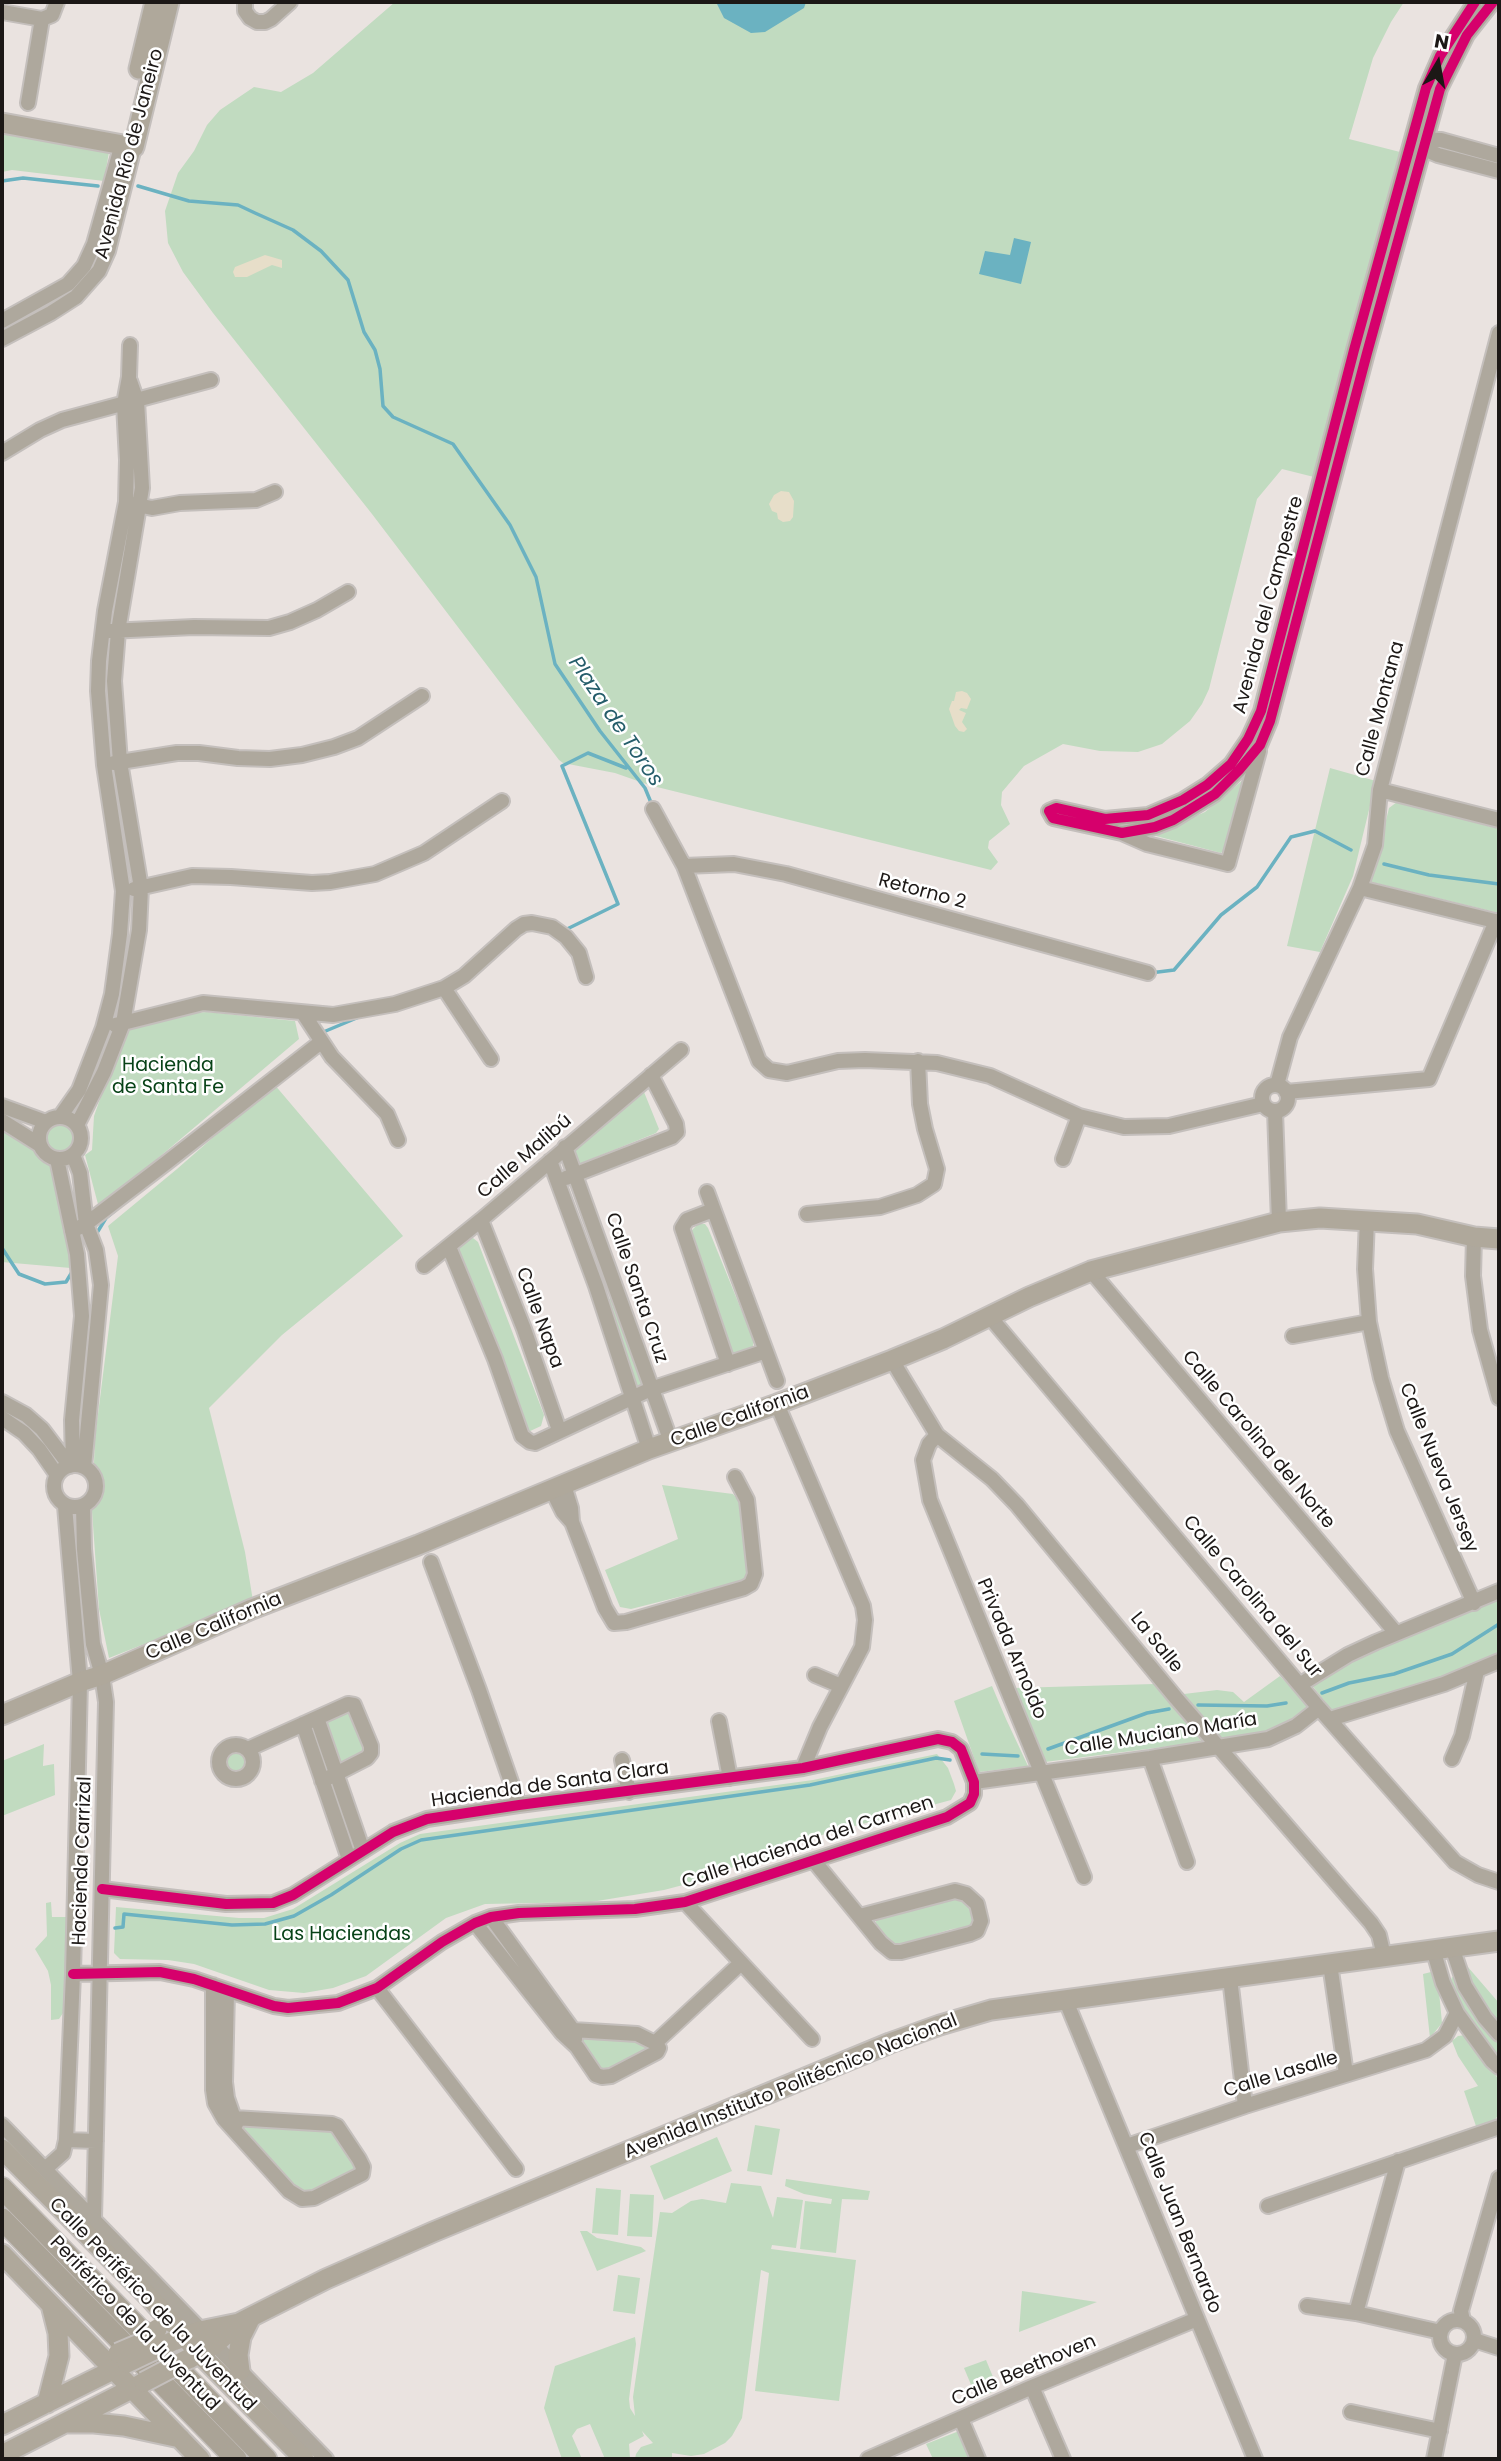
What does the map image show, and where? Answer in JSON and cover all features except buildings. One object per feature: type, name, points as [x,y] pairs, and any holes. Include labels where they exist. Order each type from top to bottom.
[{"type":"highway","name":"Periférico de la Juventud","points":[[2,2188],[266,2459]]},
{"type":"highway","name":"Periférico de la Juventud","points":[[2,2219],[236,2459]]},
{"type":"main road","name":"Avenida Río de Janeiro","points":[[128,145],[155,2]]},
{"type":"main road","name":"Avenida Río de Janeiro","points":[[128,145],[169,2]]},
{"type":"main road","points":[[2,123],[128,145]]},
{"type":"main road","name":"Calle California","points":[[2,1714],[102,1675],[252,1609],[649,1449],[778,1404],[892,1360],[1091,1271],[1279,1222],[1320,1218],[1417,1224],[1499,1240]]},
{"type":"main road","name":"Avenida Instituto Politécnico Nacional","points":[[193,2344],[326,2279],[433,2232],[890,2043],[940,2025],[991,2010],[1499,1941]]},
{"type":"main road","name":"Calle Periférico de la Juventud","points":[[2,2149],[156,2304],[304,2459]]},
{"type":"main road","points":[[2,2254],[95,2349],[120,2362],[200,2459]]},
{"type":"main road","points":[[2,2426],[120,2362],[157,2329],[159,2318],[145,2272],[107,2255]]},
{"type":"main road","points":[[47,2403],[59,2356],[58,2333],[51,2304]]},
{"type":"main road","points":[[240,2371],[238,2355],[245,2320]]},
{"type":"main road","points":[[120,2362],[193,2344]]},
{"type":"main road","points":[[2,2455],[138,2385],[193,2344]]},
{"type":"main road","points":[[64,2423],[124,2426],[180,2438]]},
{"type":"street","points":[[2,12],[42,19],[52,15],[57,2]]},
{"type":"street","points":[[245,2],[245,11],[257,22],[265,22],[290,2]]},
{"type":"street","name":"Avenida del Campestre","points":[[1309,547],[1270,721],[1260,745],[1228,864],[1147,844],[1122,833],[1054,818],[1049,811],[1056,808],[1105,819],[1148,815],[1211,790],[1248,739],[1261,711],[1309,547],[1360,351],[1410,141],[1436,63],[1475,2]]},
{"type":"street","name":"Avenida del Campestre","points":[[1360,351],[1426,144],[1440,89],[1467,35],[1493,2]]},
{"type":"street","points":[[28,103],[42,19]]},
{"type":"street","points":[[1410,141],[1426,144],[1441,141],[1499,156]]},
{"type":"street","points":[[1426,144],[1438,155],[1499,171]]},
{"type":"street","name":"Avenida Río de Janeiro","points":[[2,321],[68,284],[84,266],[128,145]]},
{"type":"street","name":"Avenida Río de Janeiro","points":[[2,339],[76,297],[99,271],[108,251],[128,145]]},
{"type":"street","name":"Calle Montana","points":[[1282,1088],[1290,1037],[1360,888],[1375,845],[1380,790],[1499,333]]},
{"type":"street","points":[[77,1125],[104,1072],[123,1023],[139,930],[141,888],[120,762],[114,681],[133,504],[127,471],[131,403],[130,345]]},
{"type":"street","points":[[2,453],[62,420],[211,380]]},
{"type":"street","points":[[133,504],[152,508],[180,503],[256,500],[275,492]]},
{"type":"street","points":[[2,1106],[53,1119],[69,1119],[77,1125],[81,1141],[73,1155],[57,1159],[44,1152],[39,1132],[53,1119],[79,1090],[103,1028],[112,994],[121,934],[123,891],[104,765],[98,691],[101,631],[133,504]]},
{"type":"street","points":[[101,631],[194,627],[269,628],[317,610],[348,592]]},
{"type":"street","points":[[104,765],[177,753],[270,759],[302,755],[358,738],[422,696]]},
{"type":"street","name":"Avenida del Campestre","points":[[1105,819],[1122,833],[1139,831],[1173,820],[1239,770],[1260,745]]},
{"type":"street","points":[[1380,790],[1499,820]]},
{"type":"street","points":[[123,891],[192,876],[312,883],[375,874],[424,853],[502,801]]},
{"type":"street","points":[[653,809],[684,866],[759,1061],[778,1073],[838,1061],[918,1061],[989,1076],[1079,1116],[1107,1125],[1143,1128],[1169,1126],[1286,1104],[1282,1088]]},
{"type":"street","name":"Retorno 2","points":[[684,866],[734,864],[786,874],[1148,973]]},
{"type":"street","points":[[1279,1222],[1269,1107],[1263,1092],[1269,1086],[1282,1088],[1429,1079],[1497,921],[1360,888]]},
{"type":"street","points":[[103,1028],[203,1003],[333,1015],[395,1004],[444,988],[464,976],[516,929],[531,923],[552,927],[566,937],[579,953],[586,977]]},
{"type":"street","points":[[444,988],[491,1059]]},
{"type":"street","points":[[303,1013],[332,1057],[387,1114],[398,1140]]},
{"type":"street","points":[[72,1231],[86,1224],[321,1042]]},
{"type":"street","name":"Calle Malibú","points":[[424,1266],[681,1050]]},
{"type":"street","points":[[807,1214],[880,1207],[918,1195],[934,1184],[937,1169],[921,1111],[918,1061]]},
{"type":"street","name":"Calle Malibú","points":[[557,1181],[671,1137],[677,1132],[676,1124],[651,1075]]},
{"type":"street","points":[[1063,1158],[1079,1116]]},
{"type":"street","points":[[2,1121],[40,1144]]},
{"type":"street","name":"Calle Santa Cruz","points":[[565,1147],[671,1442]]},
{"type":"street","points":[[73,1155],[79,1173],[86,1224],[100,1267],[101,1285],[76,1466]]},
{"type":"street","points":[[57,1159],[72,1231],[82,1316],[72,1420],[76,1466]]},
{"type":"street","name":"Calle Santa Cruz","points":[[550,1161],[596,1286],[649,1449]]},
{"type":"street","points":[[707,1192],[777,1381]]},
{"type":"street","points":[[713,1210],[687,1220],[682,1228],[728,1364]]},
{"type":"street","name":"Calle Nueva Jersey","points":[[1367,1219],[1365,1269],[1369,1322],[1381,1378],[1398,1431],[1474,1603]]},
{"type":"street","name":"Calle Napa","points":[[481,1220],[524,1329],[559,1430]]},
{"type":"street","points":[[1474,1237],[1473,1276],[1480,1330],[1499,1398]]},
{"type":"street","points":[[449,1247],[495,1359],[522,1436],[535,1443],[651,1389],[766,1351]]},
{"type":"street","points":[[78,1270],[100,1267]]},
{"type":"street","name":"Calle Carolina del Norte","points":[[1091,1271],[1396,1633]]},
{"type":"street","points":[[596,1286],[614,1280]]},
{"type":"street","name":"Calle Carolina del Sur","points":[[990,1317],[1319,1707],[1455,1862],[1478,1875],[1499,1882]]},
{"type":"street","points":[[1293,1336],[1369,1322]]},
{"type":"street","name":"La Salle","points":[[892,1360],[937,1436],[992,1479],[1017,1505],[1176,1698],[1371,1923],[1379,1935],[1384,1956]]},
{"type":"street","points":[[2,1402],[26,1415],[76,1466],[94,1477],[96,1484],[93,1497],[83,1506],[65,1506],[55,1496],[54,1482],[57,1475],[76,1466]]},
{"type":"street","points":[[778,1404],[863,1606],[865,1620],[862,1647],[803,1768]]},
{"type":"street","points":[[2,1418],[24,1433],[57,1475]]},
{"type":"street","points":[[46,1433],[60,1433],[72,1420]]},
{"type":"street","name":"Privada Arnoldo","points":[[937,1436],[929,1444],[923,1460],[930,1500],[1084,1877]]},
{"type":"street","points":[[558,1487],[563,1512],[572,1522],[614,1623],[626,1622],[751,1584],[755,1574],[747,1500],[735,1477]]},
{"type":"street","name":"Hacienda Carrizal","points":[[65,1506],[80,1682],[66,2140]]},
{"type":"street","name":"Hacienda Carrizal","points":[[83,1506],[93,1644],[106,1702],[94,2219]]},
{"type":"street","points":[[431,1562],[519,1805]]},
{"type":"street","points":[[1301,1684],[1349,1655],[1499,1591]]},
{"type":"street","points":[[1331,1719],[1413,1695],[1499,1661]]},
{"type":"street","points":[[1451,1759],[1462,1736],[1477,1671]]},
{"type":"street","points":[[815,1675],[841,1686]]},
{"type":"street","points":[[248,1749],[348,1704],[354,1705],[372,1746],[368,1758],[322,1781]]},
{"type":"street","name":"Calle Muciano María","points":[[974,1782],[1268,1739],[1296,1726],[1319,1707]]},
{"type":"street","points":[[310,1721],[336,1775],[363,1851]]},
{"type":"street","points":[[310,1721],[322,1781],[349,1860]]},
{"type":"street","points":[[719,1721],[730,1778]]},
{"type":"street","name":"Hacienda de Santa Clara","points":[[102,1889],[226,1904],[273,1903],[293,1895],[393,1832],[427,1819],[803,1768],[938,1740],[952,1742],[961,1749],[974,1782]]},
{"type":"street","points":[[1150,1758],[1187,1862]]},
{"type":"street","points":[[622,1760],[629,1792]]},
{"type":"street","name":"Calle Hacienda del Carmen","points":[[73,1974],[160,1972],[213,1985],[260,2003],[288,2008],[338,2003],[377,1988],[475,1923],[491,1917],[519,1913],[613,1910],[685,1902],[947,1817],[970,1803],[974,1794],[974,1782]]},
{"type":"street","points":[[78,1806],[104,1802]]},
{"type":"street","points":[[814,1861],[881,1943],[892,1952],[970,1934],[977,1931],[981,1921],[977,1904],[966,1894],[955,1891],[860,1916]]},
{"type":"street","points":[[685,1902],[812,2039]]},
{"type":"street","points":[[475,1923],[568,2031],[637,2034],[659,2046],[657,2052],[605,2077],[594,2073],[568,2031],[491,1917]]},
{"type":"street","points":[[1443,1948],[1443,1983],[1457,2013],[1499,2067]]},
{"type":"street","points":[[1443,1948],[1494,2029],[1473,2036]]},
{"type":"street","points":[[655,2043],[741,1963]]},
{"type":"street","points":[[1331,1964],[1346,2074]]},
{"type":"street","points":[[1230,1978],[1245,2106]]},
{"type":"street","points":[[213,1985],[212,2090],[215,2103],[289,2191],[305,2200],[314,2199],[362,2174],[363,2165],[337,2126],[322,2122],[232,2123]]},
{"type":"street","points":[[377,1988],[516,2169]]},
{"type":"street","points":[[227,1991],[225,2082],[232,2123]]},
{"type":"street","name":"Calle Juan Bernardo","points":[[1066,2001],[1255,2459]]},
{"type":"street","name":"Calle Lasalle","points":[[1127,2146],[1426,2050],[1445,2036],[1457,2013]]},
{"type":"street","points":[[2,2125],[145,2272],[193,2344],[240,2371],[326,2459]]},
{"type":"street","points":[[1268,2206],[1499,2127]]},
{"type":"street","points":[[45,2169],[63,2153],[66,2140],[96,2141]]},
{"type":"street","points":[[1356,2314],[1398,2161]]},
{"type":"street","points":[[1463,2321],[1461,2311],[1499,2178]]},
{"type":"street","points":[[1307,2306],[1441,2332]]},
{"type":"street","name":"Calle Beethoven","points":[[868,2459],[1197,2319]]},
{"type":"street","points":[[1463,2321],[1474,2330],[1474,2340],[1465,2353],[1455,2354],[1441,2344],[1441,2332],[1447,2323],[1463,2321]]},
{"type":"street","points":[[1474,2340],[1499,2348]]},
{"type":"street","points":[[1434,2459],[1455,2354]]},
{"type":"street","points":[[1032,2387],[1062,2459]]},
{"type":"street","points":[[1351,2412],[1440,2431]]},
{"type":"street","points":[[961,2419],[978,2459]]},
{"type":"green space","points":[[395,2],[1404,2],[1373,58],[1349,139],[1400,152],[1318,478],[1282,469],[1257,499],[1209,689],[1190,721],[1162,744],[1138,752],[1100,751],[1063,744],[1024,766],[1002,792],[1001,805],[1010,824],[989,841],[988,848],[998,862],[991,870],[559,760],[372,514],[213,313],[183,272],[168,243],[165,211],[178,173],[194,151],[207,125],[220,110],[254,87],[281,92],[313,73]]},
{"type":"green space","points":[[2,134],[109,152],[104,181],[12,170],[2,172]]},
{"type":"green space","points":[[1330,768],[1376,781],[1353,876],[1320,952],[1287,946]]},
{"type":"green space","points":[[1244,779],[1231,843],[1221,853],[1156,836],[1155,834],[1205,812]]},
{"type":"green space","points":[[1397,802],[1499,829],[1499,913],[1371,882],[1389,808]]},
{"type":"green space","name":"Hacienda de Santa Fe","points":[[193,1013],[295,1021],[299,1039],[99,1208],[85,1155],[92,1150],[94,1116],[124,1031]]},
{"type":"green space","points":[[274,1084],[403,1236],[282,1335],[209,1408],[245,1552],[253,1601],[109,1658],[99,1609],[92,1511],[95,1438],[118,1256],[108,1226]]},
{"type":"green space","points":[[640,1092],[644,1092],[659,1129],[656,1133],[574,1166],[570,1151]]},
{"type":"green space","points":[[63,1121],[74,1126],[79,1137],[74,1148],[63,1153],[52,1148],[47,1137],[52,1126]]},
{"type":"green space","points":[[2,1124],[52,1157],[82,1269],[2,1262]]},
{"type":"green space","points":[[698,1224],[705,1224],[708,1228],[754,1341],[752,1350],[733,1355],[729,1352],[691,1236],[692,1230]]},
{"type":"green space","points":[[473,1238],[478,1242],[544,1415],[541,1426],[528,1432],[458,1251],[465,1240]]},
{"type":"green space","points":[[612,1298],[644,1384],[635,1389],[603,1301]]},
{"type":"green space","points":[[662,1485],[733,1494],[742,1504],[750,1573],[742,1581],[631,1609],[620,1607],[605,1570],[678,1539]]},
{"type":"green space","points":[[1499,1596],[1499,1655],[1417,1691],[1333,1712],[1311,1684],[1339,1662]]},
{"type":"green space","points":[[1280,1676],[1308,1706],[1278,1729],[1221,1739],[1184,1694],[1217,1690],[1233,1692],[1244,1702]]},
{"type":"green space","points":[[1154,1684],[1202,1742],[1045,1762],[1014,1688]]},
{"type":"green space","points":[[992,1686],[1028,1766],[979,1772],[954,1701]]},
{"type":"green space","points":[[347,1710],[352,1711],[366,1753],[327,1773],[308,1725]]},
{"type":"green space","points":[[44,1744],[43,1766],[54,1764],[55,1795],[2,1816],[2,1761]]},
{"type":"green space","points":[[236,1747],[247,1751],[251,1762],[247,1773],[236,1777],[225,1773],[221,1762],[225,1751]]},
{"type":"green space","name":"Las Haciendas","points":[[937,1754],[948,1768],[954,1784],[956,1791],[951,1800],[796,1842],[698,1881],[664,1890],[591,1902],[485,1904],[446,1918],[366,1976],[333,1988],[304,1993],[269,1990],[194,1964],[168,1960],[120,1959],[114,1953],[116,1907],[264,1918],[293,1909],[400,1843],[420,1834],[813,1780]]},
{"type":"green space","points":[[952,1893],[970,1903],[977,1921],[970,1927],[952,1929],[902,1944],[890,1943],[875,1926],[877,1914]]},
{"type":"green space","points":[[51,1902],[52,1917],[67,1917],[65,2010],[59,2019],[51,2020],[51,1985],[48,1971],[35,1949],[47,1936],[46,1903]]},
{"type":"green space","points":[[1467,1966],[1499,2003],[1499,2028],[1472,1994]]},
{"type":"green space","points":[[1435,1971],[1442,2023],[1430,2038],[1423,1974]]},
{"type":"green space","points":[[1452,1977],[1458,1979],[1473,2014],[1499,2042],[1499,2060],[1480,2039],[1449,1986]]},
{"type":"green space","points":[[1466,2035],[1499,2080],[1499,2114],[1494,2121],[1477,2129],[1464,2091],[1478,2086],[1458,2056],[1452,2041],[1458,2036]]},
{"type":"green space","points":[[569,2036],[639,2036],[655,2046],[606,2070],[596,2069]]},
{"type":"green space","points":[[234,2122],[331,2131],[356,2164],[354,2174],[310,2193],[295,2192]]},
{"type":"green space","points":[[755,2125],[780,2129],[772,2175],[747,2171]]},
{"type":"green space","points":[[717,2137],[732,2171],[664,2200],[650,2166]]},
{"type":"green space","points":[[786,2179],[870,2191],[868,2200],[842,2199],[836,2253],[800,2249],[805,2201],[831,2204],[832,2199],[804,2194],[785,2186]]},
{"type":"green space","points":[[731,2183],[761,2186],[773,2218],[777,2197],[803,2200],[796,2248],[772,2245],[771,2249],[856,2260],[839,2401],[755,2391],[769,2273],[761,2270],[742,2418],[725,2443],[704,2454],[691,2456],[672,2453],[672,2459],[635,2459],[641,2447],[653,2443],[642,2431],[644,2436],[629,2444],[630,2458],[605,2459],[590,2424],[577,2429],[572,2436],[582,2459],[562,2459],[544,2408],[555,2366],[635,2337],[629,2399],[635,2416],[633,2397],[660,2212],[672,2213],[691,2201],[702,2199],[726,2203]]},
{"type":"green space","points":[[596,2188],[621,2190],[618,2235],[592,2233]]},
{"type":"green space","points":[[630,2194],[654,2195],[652,2237],[627,2236]]},
{"type":"green space","points":[[580,2231],[587,2231],[597,2238],[641,2247],[646,2251],[597,2271]]},
{"type":"green space","points":[[618,2275],[640,2278],[635,2314],[613,2311]]},
{"type":"green space","points":[[1022,2291],[1097,2302],[1019,2332]]},
{"type":"green space","points":[[986,2360],[998,2389],[977,2399],[964,2368]]},
{"type":"green space","points":[[959,2431],[970,2459],[933,2459],[926,2444]]},
{"type":"sand","points":[[265,255],[282,260],[282,268],[272,265],[247,277],[235,277],[235,267]]},
{"type":"sand","points":[[781,491],[789,492],[794,501],[793,517],[790,521],[783,522],[778,519],[777,513],[772,511],[769,504],[774,495]]},
{"type":"sand","points":[[962,691],[971,699],[967,709],[959,710],[966,713],[962,722],[967,729],[964,732],[955,726],[949,709],[956,692]]},
{"type":"water","points":[[716,2],[806,2],[804,8],[765,32],[751,33],[724,18]]},
{"type":"water","points":[[1014,238],[1031,242],[1021,284],[979,274],[985,251],[1010,255]]},
{"type":"waterway","name":"Plaza de Toros","points":[[2,181],[23,178],[98,186]]},
{"type":"waterway","name":"Plaza de Toros","points":[[138,186],[189,201],[238,205],[293,230],[321,251],[348,280],[364,332],[375,350],[380,369],[383,406],[393,417],[453,444],[510,525],[536,577],[555,664],[600,731],[645,788],[652,805]]},
{"type":"waterway","points":[[563,931],[618,904],[562,766],[588,753],[626,768]]},
{"type":"waterway","name":"Plaza de Toros","points":[[1150,973],[1174,970],[1221,915],[1257,887],[1291,837],[1315,831],[1351,850]]},
{"type":"waterway","name":"Plaza de Toros","points":[[1384,864],[1429,875],[1499,884]]},
{"type":"waterway","points":[[321,1033],[359,1017]]},
{"type":"waterway","points":[[95,1236],[106,1218],[117,1209]]},
{"type":"waterway","points":[[2,1248],[19,1274],[45,1284],[66,1282],[72,1272]]},
{"type":"waterway","points":[[1322,1693],[1349,1683],[1394,1674],[1452,1654],[1499,1624]]},
{"type":"waterway","points":[[1198,1705],[1267,1706],[1286,1703]]},
{"type":"waterway","points":[[1048,1749],[1147,1713],[1169,1709]]},
{"type":"waterway","points":[[982,1754],[1018,1756]]},
{"type":"waterway","points":[[115,1928],[123,1927],[124,1914],[232,1925],[265,1924],[294,1916],[401,1849],[421,1840],[810,1785],[936,1758],[950,1760]]},
{"type":"cycle path","points":[[1475,2],[1440,56],[1426,88],[1354,350],[1261,711],[1248,739],[1231,764],[1207,785],[1183,800],[1148,815],[1105,819],[1056,808],[1049,811],[1053,818],[1122,833],[1155,827],[1173,820],[1215,794],[1260,745],[1270,721],[1440,89],[1467,35],[1493,2]]},
{"type":"cycle path","points":[[73,1974],[160,1972],[194,1979],[274,2006],[288,2008],[338,2003],[377,1988],[442,1942],[491,1917],[519,1913],[635,1909],[685,1902],[947,1817],[970,1803],[974,1794],[974,1782],[961,1749],[952,1742],[938,1739],[803,1768],[427,1819],[393,1832],[293,1895],[273,1903],[226,1904],[102,1889]]}]
